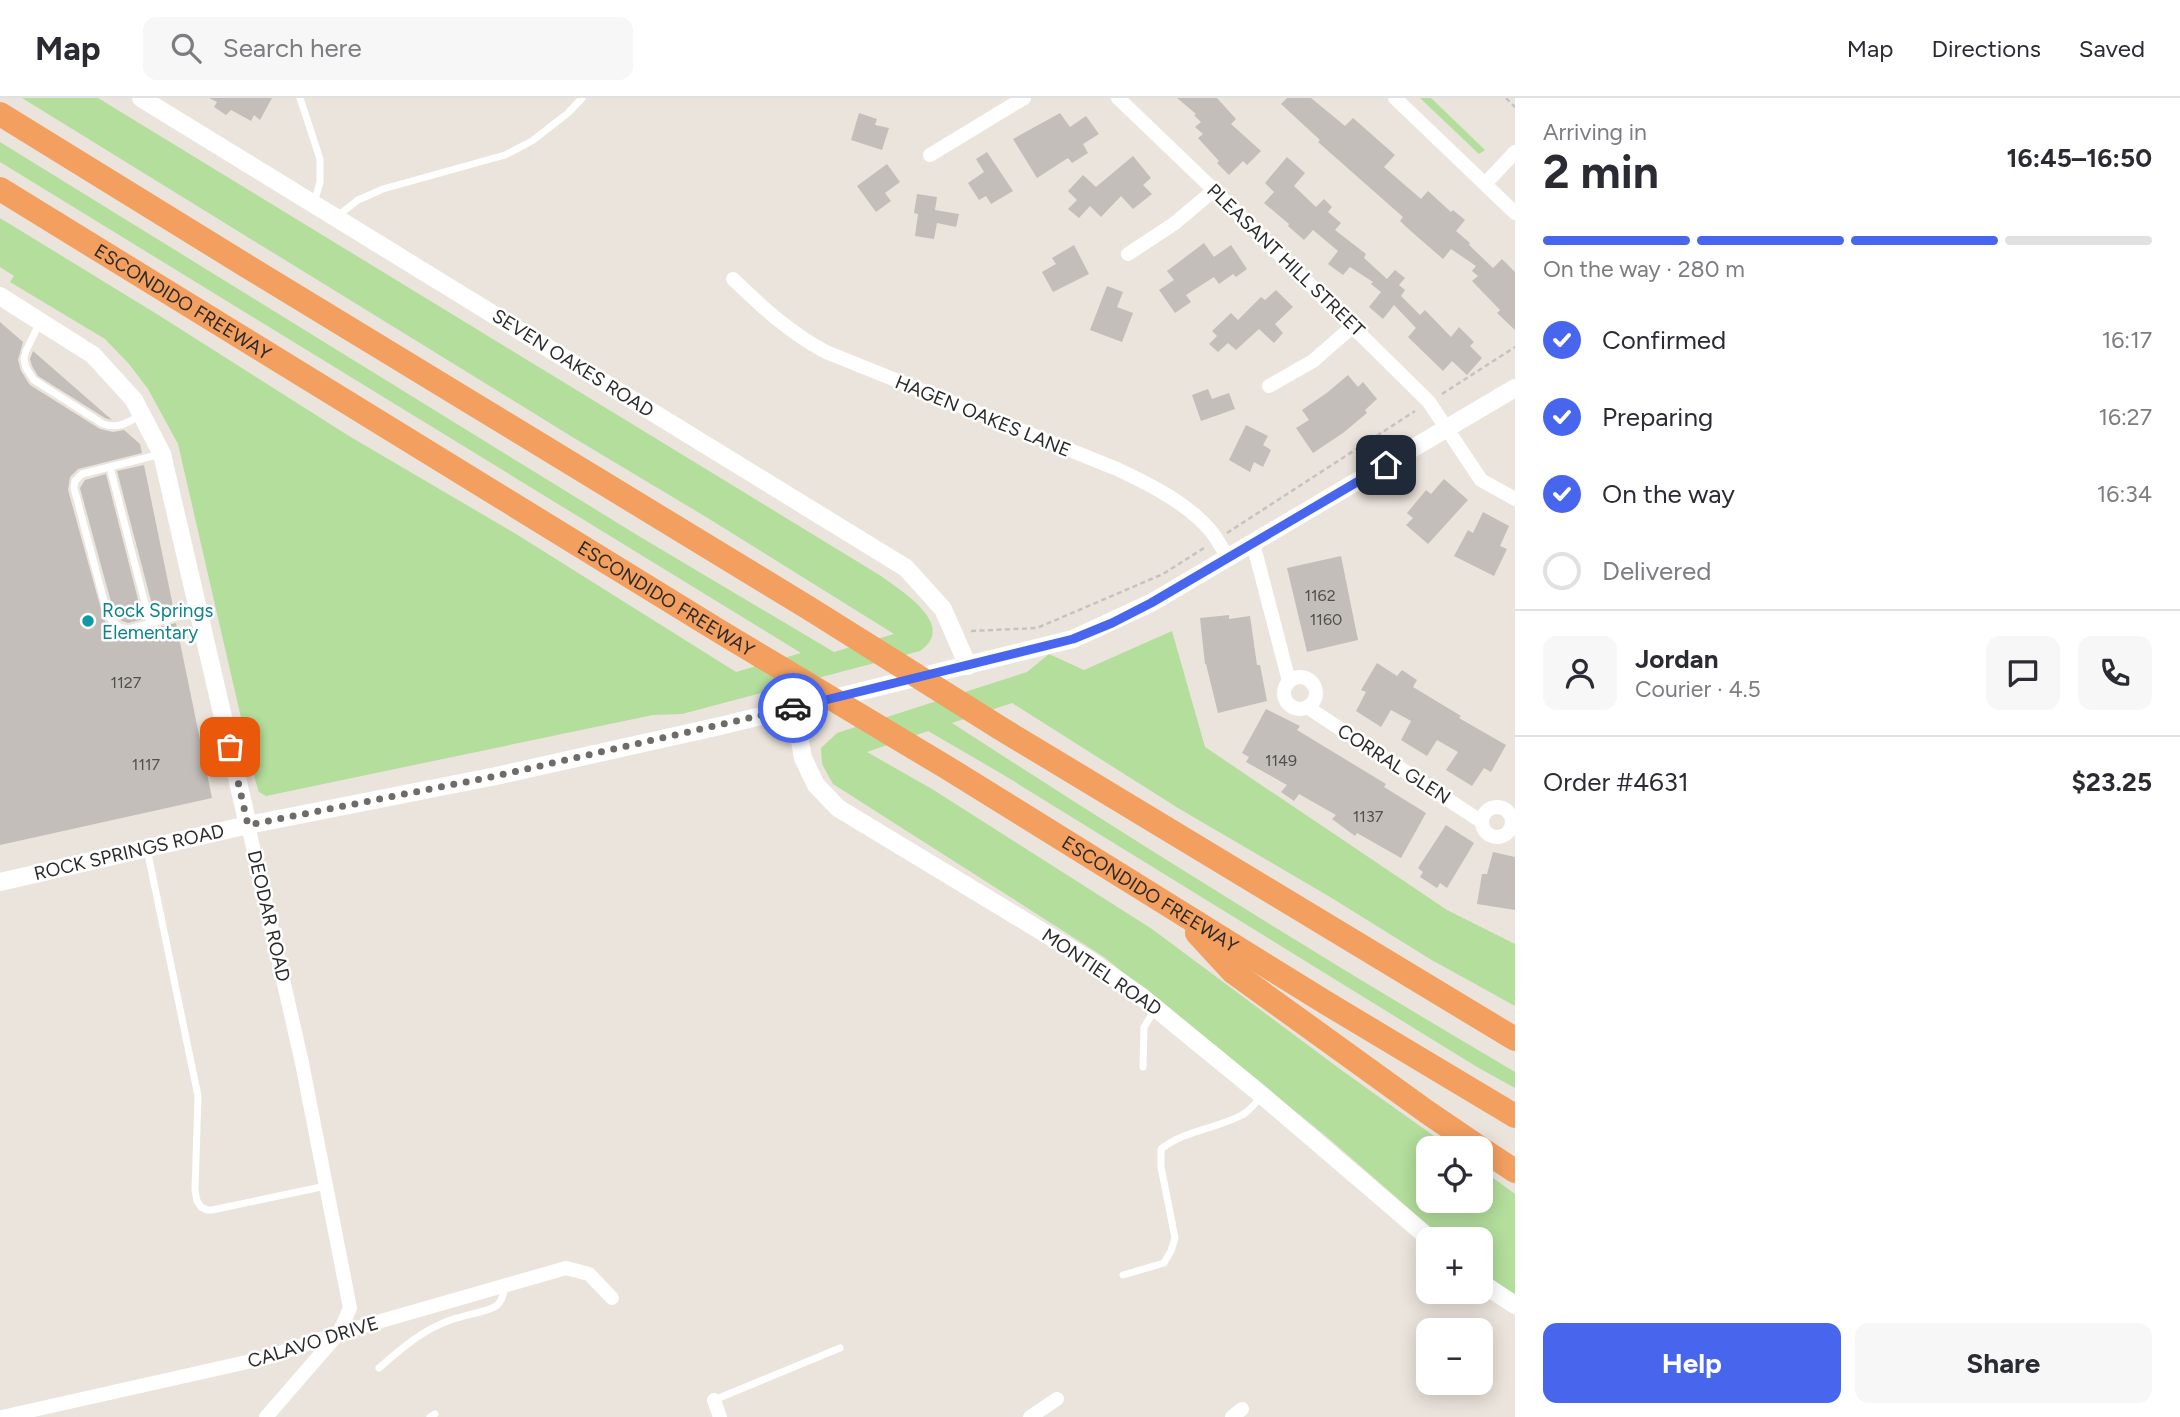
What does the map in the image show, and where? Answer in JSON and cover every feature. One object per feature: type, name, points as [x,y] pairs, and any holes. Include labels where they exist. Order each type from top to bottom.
[{"type":"highway","points":[[0,114],[807,607],[1000,728],[1515,1040]]},
{"type":"highway","name":"ESCONDIDO FREEWAY","points":[[0,189],[1515,1116]]},
{"type":"highway","points":[[1178,912],[1233,972],[1462,1136]]},
{"type":"highway","points":[[1493,1157],[1515,1171]]},
{"type":"street","name":"SEVEN OAKES ROAD","points":[[141,98],[906,568],[943,609],[968,666]]},
{"type":"street","points":[[930,155],[1024,98]]},
{"type":"street","name":"PLEASANT HILL STREET","points":[[1118,98],[1429,402],[1481,480],[1515,499]]},
{"type":"street","points":[[1395,98],[1515,213]]},
{"type":"street","points":[[1485,184],[1515,152]]},
{"type":"street","points":[[1128,254],[1175,223],[1214,190]]},
{"type":"street","name":"HAGEN OAKES LANE","points":[[733,279],[765,311],[825,352],[1117,470],[1157,489],[1178,502],[1209,529],[1228,558]]},
{"type":"street","name":"DEODAR ROAD","points":[[0,296],[93,355],[134,400],[162,454],[302,1063],[350,1308],[339,1333],[267,1417]]},
{"type":"street","points":[[1269,386],[1313,361],[1353,326]]},
{"type":"street","name":"ROCK SPRINGS ROAD","points":[[0,882],[248,825],[496,776],[794,708],[1073,639],[1151,603],[1515,388]]},
{"type":"street","name":"CORRAL GLEN","points":[[1253,543],[1290,681],[1285,690],[1286,699],[1293,706],[1307,707],[1482,822]]},
{"type":"street","points":[[1290,681],[1303,677],[1314,686],[1314,700],[1307,707]]},
{"type":"street","name":"MONTIEL ROAD","points":[[794,708],[803,758],[816,785],[838,808],[1089,960],[1157,1008],[1416,1227]]},
{"type":"street","name":"CORRAL GLEN","points":[[1499,806],[1508,810],[1513,819],[1512,833],[1499,838],[1489,835],[1482,827],[1482,822],[1489,808],[1499,806]]},
{"type":"street","name":"CALAVO DRIVE","points":[[2,1417],[265,1358],[339,1333],[565,1268],[589,1274],[612,1298]]},
{"type":"street","points":[[1493,1291],[1515,1305]]},
{"type":"street","points":[[1030,1417],[1057,1399]]},
{"type":"street","points":[[714,1400],[720,1417]]},
{"type":"lane","points":[[300,98],[320,159],[320,182],[314,204]]},
{"type":"lane","points":[[335,217],[358,200],[383,189],[505,155],[532,141],[568,113],[582,98]]},
{"type":"lane","points":[[40,321],[24,359],[26,369],[34,380],[103,424],[113,427],[125,425],[142,414]]},
{"type":"lane","points":[[162,454],[82,474],[75,481],[74,488],[108,616],[119,627],[128,629],[198,611]]},
{"type":"lane","points":[[110,467],[150,623]]},
{"type":"lane","points":[[147,848],[198,1096],[194,1166],[197,1201],[201,1207],[212,1210],[326,1186]]},
{"type":"lane","points":[[1143,1067],[1144,1027],[1157,1008]]},
{"type":"lane","points":[[1124,1275],[1164,1263],[1175,1238],[1161,1167],[1161,1149],[1189,1133],[1244,1114],[1263,1096]]},
{"type":"lane","points":[[379,1368],[408,1342],[427,1330],[449,1320],[496,1306],[503,1296],[505,1286]]},
{"type":"lane","points":[[714,1400],[840,1348]]},
{"type":"path","points":[[1506,98],[1515,107]]},
{"type":"path","points":[[1221,537],[1515,347]]},
{"type":"path","points":[[953,632],[1037,628],[1163,574],[1210,544]]},
{"type":"green space","points":[[22,98],[98,98],[881,576],[922,609],[933,630],[930,641],[920,651],[682,714],[653,715],[266,796],[259,792],[178,444],[148,389],[105,339],[10,282],[14,276],[0,267],[0,218],[349,436],[516,534],[736,672],[801,653],[0,162],[0,142],[637,535],[834,652],[894,634]]},
{"type":"green space","points":[[1420,98],[1431,98],[1485,150],[1479,154]]},
{"type":"green space","points":[[1172,631],[1205,747],[1447,910],[1515,944],[1515,1006],[1430,959],[1178,808],[1012,703],[952,723],[1232,900],[1515,1072],[1515,1088],[928,731],[867,752],[932,789],[1152,929],[1434,1136],[1416,1136],[1416,1213],[1493,1213],[1493,1178],[1515,1194],[1515,1297],[1493,1280],[1493,1227],[1430,1227],[1327,1137],[1104,957],[833,784],[822,764],[821,748],[837,733],[1027,672],[1049,654],[1084,670]]},
{"type":"building","points":[[209,98],[272,98],[260,120],[254,115],[251,121],[231,110],[226,115],[214,107],[217,102]]},
{"type":"building","points":[[1177,98],[1217,98],[1236,119],[1231,124],[1261,151],[1247,165],[1243,161],[1229,175],[1198,138],[1203,134],[1195,127],[1201,122],[1194,115],[1196,114]]},
{"type":"building","points":[[1287,98],[1311,98],[1345,126],[1353,118],[1395,155],[1384,167],[1421,199],[1428,191],[1451,212],[1453,210],[1465,220],[1456,231],[1469,245],[1493,268],[1502,259],[1515,272],[1515,330],[1497,313],[1500,310],[1472,281],[1478,276],[1472,271],[1476,266],[1451,249],[1443,259],[1413,233],[1400,221],[1403,217],[1318,142],[1320,140],[1281,104]]},
{"type":"building","points":[[859,113],[877,119],[875,125],[889,128],[882,150],[851,140]]},
{"type":"building","points":[[1060,113],[1070,127],[1086,116],[1099,134],[1083,144],[1088,153],[1072,163],[1068,158],[1037,178],[1013,139]]},
{"type":"building","points":[[987,152],[1013,191],[991,204],[986,196],[979,200],[968,183],[984,172],[976,159]]},
{"type":"building","points":[[1133,156],[1151,178],[1143,185],[1152,194],[1133,209],[1121,196],[1101,217],[1090,206],[1079,218],[1068,209],[1077,200],[1068,191],[1083,175],[1096,187]]},
{"type":"building","points":[[1287,157],[1305,173],[1294,186],[1316,207],[1324,199],[1332,207],[1328,212],[1341,223],[1335,230],[1366,254],[1364,258],[1387,279],[1395,270],[1405,278],[1399,285],[1405,290],[1401,296],[1420,315],[1425,310],[1451,337],[1459,327],[1474,342],[1470,346],[1482,358],[1467,375],[1452,361],[1443,371],[1408,337],[1416,328],[1394,305],[1383,319],[1369,307],[1381,292],[1371,284],[1373,282],[1350,267],[1343,275],[1328,264],[1338,251],[1313,230],[1304,240],[1264,203],[1274,192],[1265,183]]},
{"type":"building","points":[[887,164],[900,182],[885,193],[891,201],[876,212],[857,186]]},
{"type":"building","points":[[917,194],[937,197],[935,210],[959,214],[956,227],[937,223],[934,239],[915,236]]},
{"type":"building","points":[[1204,243],[1214,257],[1231,245],[1247,269],[1236,277],[1233,274],[1219,284],[1214,277],[1186,295],[1191,302],[1175,313],[1159,290],[1174,280],[1167,271]]},
{"type":"building","points":[[1074,245],[1089,274],[1053,292],[1042,272],[1056,264],[1052,258]]},
{"type":"building","points":[[1107,286],[1123,292],[1117,307],[1133,313],[1122,342],[1090,330]]},
{"type":"building","points":[[1276,290],[1293,307],[1275,324],[1283,333],[1274,343],[1259,329],[1236,350],[1228,343],[1218,352],[1209,344],[1217,336],[1212,331],[1231,313],[1238,320],[1261,297],[1265,300]]},
{"type":"building","name":"Rock Springs Elementary","points":[[0,322],[23,342],[18,360],[30,385],[100,429],[113,432],[124,430],[140,444],[142,453],[78,469],[70,477],[68,490],[104,620],[115,632],[127,635],[176,623],[212,798],[0,845]]},
{"type":"building","points":[[33,351],[112,420],[38,376],[30,359]]},
{"type":"building","points":[[1348,375],[1358,387],[1363,382],[1377,399],[1365,410],[1367,413],[1313,453],[1296,428],[1309,420],[1302,410]]},
{"type":"building","points":[[1208,389],[1212,399],[1229,393],[1235,409],[1201,421],[1192,395]]},
{"type":"building","points":[[1246,425],[1268,436],[1263,445],[1271,450],[1263,467],[1254,462],[1250,472],[1229,460]]},
{"type":"building","points":[[144,465],[174,611],[155,616],[117,471]]},
{"type":"building","points":[[106,474],[143,619],[128,623],[114,613],[80,488],[85,480]]},
{"type":"building","points":[[1444,479],[1468,500],[1428,544],[1406,525],[1413,518],[1407,513],[1426,490],[1431,494]]},
{"type":"building","points":[[1483,512],[1509,526],[1500,546],[1507,549],[1494,576],[1454,556],[1468,530],[1473,533]]},
{"type":"building","points":[[1341,556],[1358,640],[1307,652],[1287,568]]},
{"type":"building","points":[[1229,615],[1229,619],[1250,616],[1257,665],[1260,665],[1267,701],[1218,713],[1205,664],[1200,618]]},
{"type":"building","points":[[1377,663],[1397,676],[1402,670],[1417,680],[1413,687],[1506,745],[1491,772],[1484,768],[1472,786],[1446,770],[1458,752],[1437,740],[1427,756],[1401,740],[1411,721],[1391,710],[1381,727],[1356,711],[1366,692],[1361,690]]},
{"type":"building","points":[[1266,709],[1300,726],[1297,730],[1386,784],[1384,787],[1426,813],[1401,858],[1357,833],[1355,836],[1332,819],[1336,815],[1299,794],[1294,801],[1281,792],[1287,785],[1246,762],[1249,757],[1242,753]]},
{"type":"building","points":[[1446,825],[1474,843],[1447,888],[1440,883],[1437,888],[1420,877],[1423,872],[1418,868]]},
{"type":"building","points":[[1493,852],[1515,857],[1515,910],[1477,904],[1482,874],[1487,874]]},
{"type":"way so far","points":[[230,747],[248,825],[496,776],[793,708]]},
{"type":"place","name":"Rock Springs Elementary","points":[[88,621]]},
{"type":"route","points":[[793,708],[1073,639],[1151,603],[1386,465]]}]
